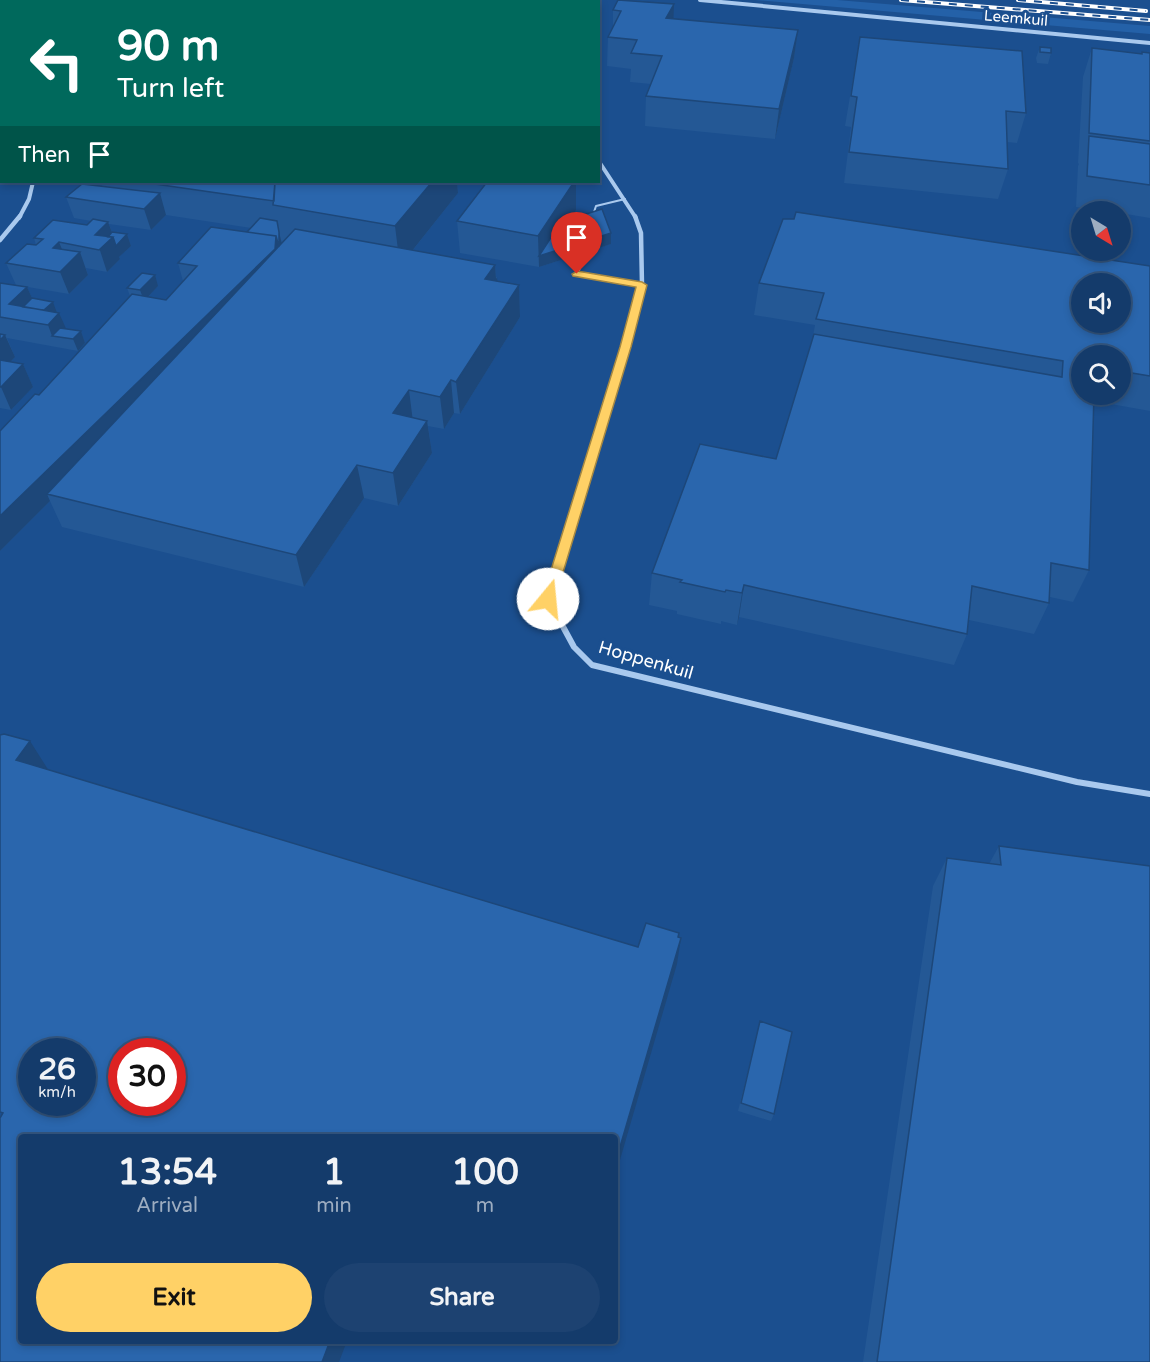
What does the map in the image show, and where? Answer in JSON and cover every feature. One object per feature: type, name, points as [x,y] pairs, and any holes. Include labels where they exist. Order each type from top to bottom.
[{"type":"street","name":"Leemkuil","points":[[700,0],[1150,43]]},
{"type":"street","name":"Hoppenkuil","points":[[600,163],[634,213],[641,233],[642,285],[626,347],[548,599],[574,648],[592,665],[1077,782],[1150,794]]},
{"type":"street","points":[[0,240],[17,224],[33,191],[33,183]]},
{"type":"lane","points":[[593,217],[596,206],[625,199]]},
{"type":"lane","points":[[586,240],[577,274],[642,285]]},
{"type":"shaded area","points":[[755,0],[837,0],[1150,26],[1150,34]]},
{"type":"building","points":[[618,0],[674,4],[666,18],[798,30],[779,109],[646,96],[662,56],[631,53],[637,40],[608,37],[621,11],[613,10]]},
{"type":"building","points":[[860,37],[1022,51],[1026,113],[1006,111],[1008,169],[849,152],[857,97],[851,96]]},
{"type":"building","points":[[1040,47],[1051,48],[1051,53],[1040,52]]},
{"type":"building","points":[[1092,48],[1150,53],[1150,141],[1089,133]]},
{"type":"building","points":[[1089,136],[1150,144],[1150,185],[1087,176]]},
{"type":"building","points":[[148,183],[275,183],[274,201]]},
{"type":"building","points":[[275,183],[431,183],[395,226],[273,205]]},
{"type":"building","points":[[486,183],[573,183],[538,236],[457,221]]},
{"type":"building","points":[[82,184],[160,193],[144,209],[66,197]]},
{"type":"building","points":[[602,209],[611,233],[539,256],[561,222]]},
{"type":"building","points":[[796,212],[1071,254],[1071,261],[1117,261],[1150,266],[1150,376],[1131,373],[1131,345],[1071,345],[1071,405],[1094,405],[1089,570],[1051,563],[1049,603],[972,586],[967,634],[744,585],[742,593],[726,590],[725,592],[652,573],[700,444],[776,459],[814,334],[1062,377],[1063,361],[816,319],[824,293],[759,283],[783,219],[794,219]]},
{"type":"building","points":[[260,218],[277,221],[279,247],[276,236],[247,232]]},
{"type":"building","points":[[93,219],[108,222],[95,235],[113,237],[99,250],[59,242],[53,248],[80,252],[60,272],[6,263],[27,244],[36,245],[43,239],[34,238],[53,220],[87,225]]},
{"type":"building","points":[[211,227],[276,236],[275,249],[0,516],[0,431],[35,394],[39,395],[132,294],[166,300],[197,266],[178,263]]},
{"type":"building","points":[[295,229],[495,265],[485,279],[519,285],[456,382],[451,380],[440,397],[409,390],[393,413],[427,421],[393,473],[357,465],[296,555],[47,494]]},
{"type":"building","points":[[112,232],[127,234],[116,246],[113,237],[108,237]]},
{"type":"building","points":[[142,273],[155,275],[140,290],[127,288]]},
{"type":"building","points":[[0,283],[27,287],[9,304],[59,313],[48,325],[0,317]]},
{"type":"building","points":[[32,298],[53,302],[44,310],[23,307]]},
{"type":"building","points":[[60,328],[81,331],[73,339],[52,336]]},
{"type":"building","points":[[0,360],[23,364],[1,387],[0,387]]},
{"type":"building","points":[[0,735],[30,741],[16,760],[638,947],[646,923],[679,933],[678,937],[681,938],[618,1154],[618,1134],[18,1134],[18,1344],[329,1344],[322,1362],[0,1362],[0,1118],[3,1113],[0,1112]]},
{"type":"building","points":[[999,846],[1150,866],[1150,1362],[877,1362],[947,858],[1001,865]]},
{"type":"building","points":[[760,1021],[792,1032],[774,1114],[741,1103]]},
{"type":"railway","points":[[901,0],[1150,20]]},
{"type":"railway","points":[[1018,0],[1146,11]]},
{"type":"route","points":[[548,599],[626,347],[642,285],[577,274]]}]
